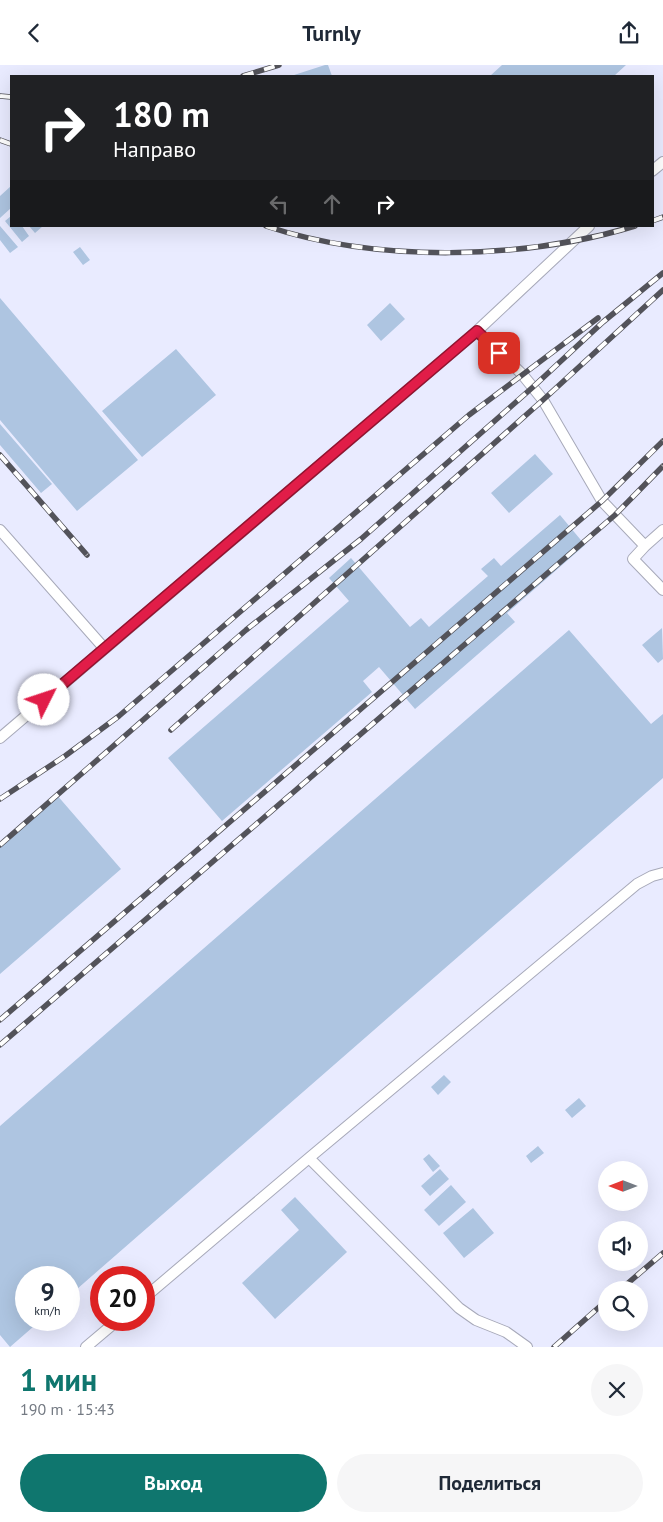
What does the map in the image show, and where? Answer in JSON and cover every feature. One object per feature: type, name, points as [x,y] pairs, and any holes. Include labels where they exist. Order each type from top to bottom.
[{"type":"lane","points":[[0,738],[477,331],[588,227]]},
{"type":"lane","points":[[477,331],[533,387],[543,400],[602,501],[645,546]]},
{"type":"lane","points":[[0,530],[104,648]]},
{"type":"lane","points":[[663,530],[633,559],[663,590]]},
{"type":"lane","points":[[155,1289],[308,1158],[637,884],[652,876],[663,873]]},
{"type":"lane","points":[[308,1158],[459,1308],[476,1320],[506,1332],[527,1347]]},
{"type":"lane","points":[[86,1347],[105,1331]]},
{"type":"shaded area","points":[[0,65],[663,65],[663,1347],[0,1347]]},
{"type":"building","points":[[328,65],[332,75],[294,75]]},
{"type":"building","points":[[502,65],[626,65],[615,75],[491,75]]},
{"type":"building","points":[[10,187],[10,209],[0,218],[0,196]]},
{"type":"building","points":[[10,217],[10,227],[23,227],[29,236],[22,242],[5,221]]},
{"type":"building","points":[[0,226],[18,247],[10,253],[0,240]]},
{"type":"building","points":[[30,227],[42,227],[35,233]]},
{"type":"building","points":[[80,247],[90,260],[83,265],[73,252]]},
{"type":"building","points":[[0,298],[138,460],[77,511],[0,420]]},
{"type":"building","points":[[390,303],[405,319],[381,341],[367,325]]},
{"type":"building","points":[[176,349],[216,395],[142,457],[102,411]]},
{"type":"building","points":[[0,424],[52,484],[41,493],[0,445]]},
{"type":"building","points":[[535,454],[553,474],[509,513],[491,493]]},
{"type":"building","points":[[560,515],[585,545],[507,613],[515,622],[415,709],[379,667],[363,681],[372,692],[222,821],[168,758],[349,601],[329,578],[351,558],[410,627],[421,618],[429,627],[488,576],[481,569],[494,558],[501,566]]},
{"type":"building","points":[[662,628],[663,659],[658,663],[642,645]]},
{"type":"building","points":[[569,630],[651,724],[663,714],[663,778],[103,1266],[90,1266],[90,1278],[80,1286],[80,1266],[15,1266],[15,1331],[28,1331],[10,1347],[0,1335],[0,1126]]},
{"type":"building","points":[[56,794],[121,869],[0,974],[0,842]]},
{"type":"building","points":[[444,1075],[451,1082],[438,1095],[431,1087]]},
{"type":"building","points":[[579,1098],[586,1106],[572,1118],[565,1110]]},
{"type":"building","points":[[538,1146],[544,1153],[531,1163],[526,1156]]},
{"type":"building","points":[[429,1154],[440,1166],[433,1172],[423,1159]]},
{"type":"building","points":[[440,1169],[449,1179],[430,1196],[421,1186]]},
{"type":"building","points":[[451,1185],[466,1202],[439,1226],[424,1210]]},
{"type":"building","points":[[295,1197],[347,1252],[275,1319],[242,1283],[299,1230],[281,1210]]},
{"type":"building","points":[[473,1208],[494,1233],[464,1258],[443,1233]]},
{"type":"railway","points":[[246,75],[279,65]]},
{"type":"railway","points":[[0,96],[10,97]]},
{"type":"railway","points":[[0,140],[10,144]]},
{"type":"railway","points":[[654,220],[663,217]]},
{"type":"railway","points":[[270,227],[309,238],[355,246],[402,251],[450,253],[546,246],[631,227]]},
{"type":"railway","points":[[0,845],[246,630],[361,539],[533,387],[603,322],[663,273]]},
{"type":"railway","points":[[171,730],[543,400],[663,290]]},
{"type":"railway","points":[[0,799],[65,756],[119,716],[469,415],[598,318]]},
{"type":"railway","points":[[0,1020],[602,501],[663,441]]},
{"type":"railway","points":[[0,455],[87,555]]},
{"type":"railway","points":[[0,1045],[615,515],[663,466]]},
{"type":"railway","points":[[630,1281],[663,1253]]},
{"type":"railway","points":[[554,1347],[598,1308]]},
{"type":"route","points":[[44,700],[477,331],[499,353]]}]
